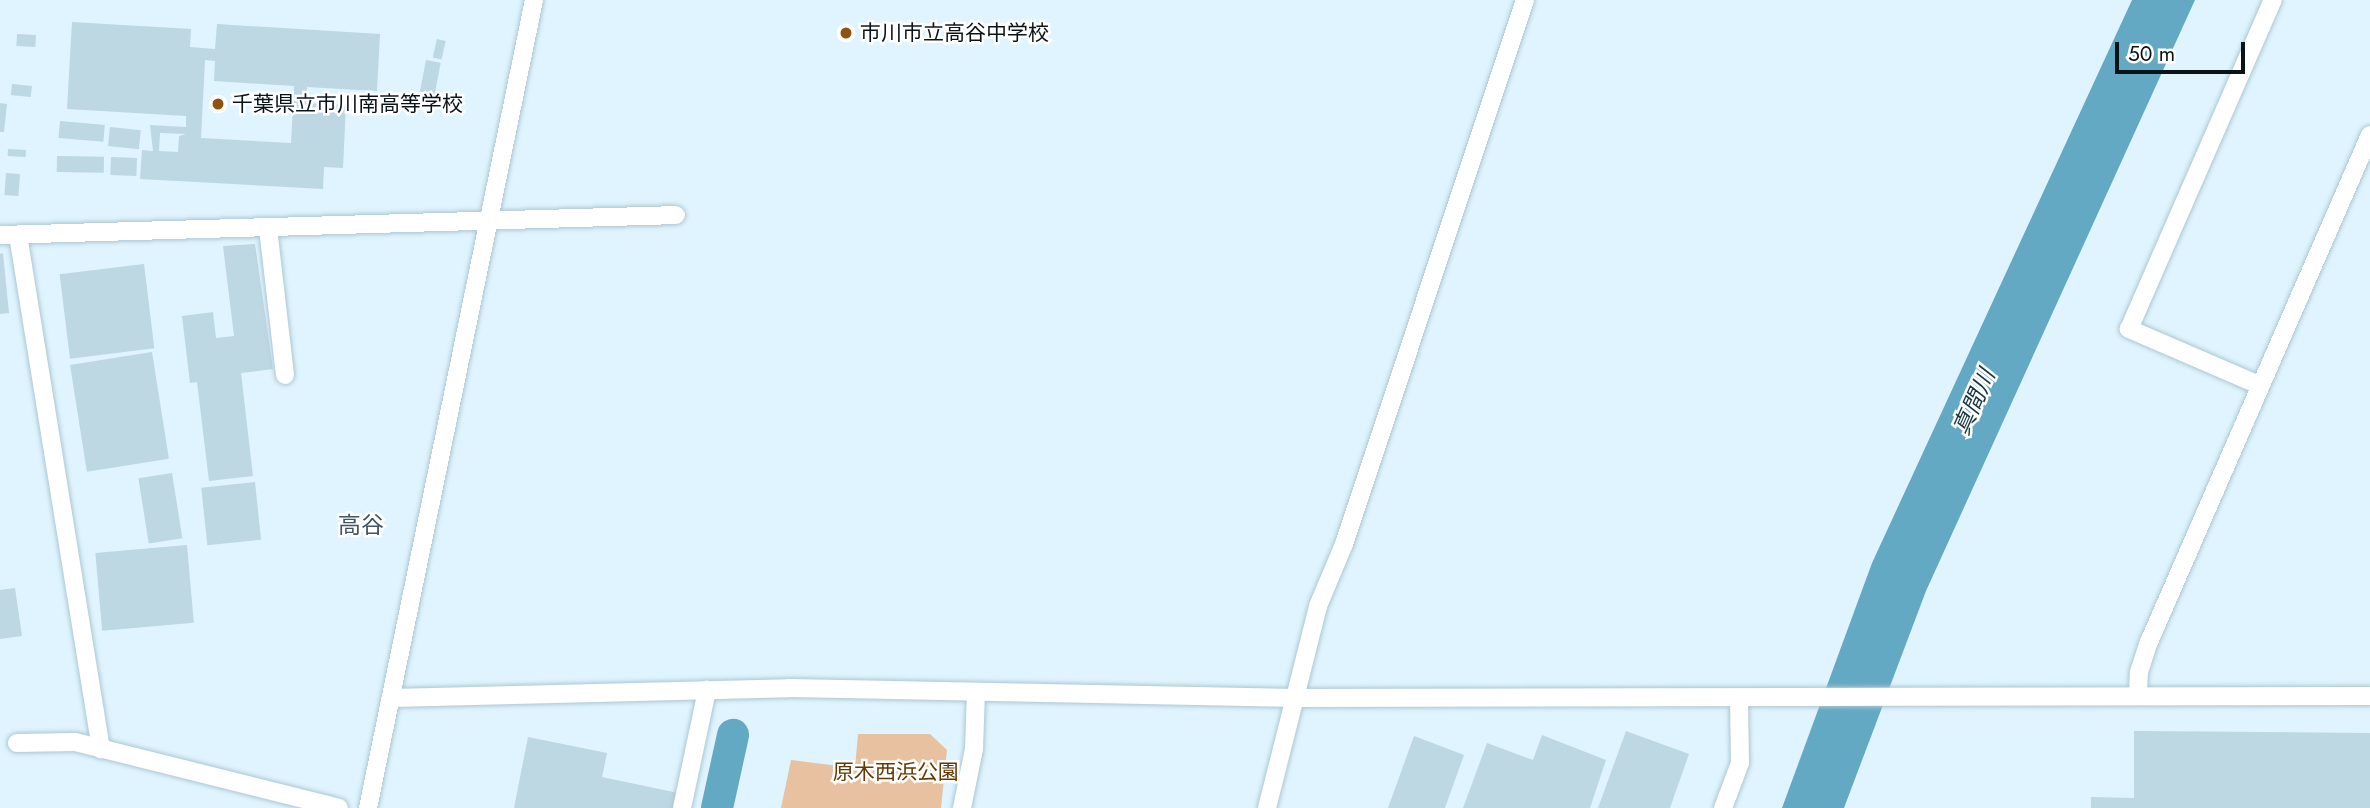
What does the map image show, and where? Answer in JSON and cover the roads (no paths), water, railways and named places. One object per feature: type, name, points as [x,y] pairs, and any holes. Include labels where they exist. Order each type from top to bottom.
[{"type":"street","points":[[368,808],[534,0]]},
{"type":"street","points":[[1267,808],[1297,698],[1318,606],[1344,544],[1525,0]]},
{"type":"street","points":[[2259,384],[2129,328],[2273,0]]},
{"type":"street","points":[[2138,696],[2148,642],[2370,135]]},
{"type":"street","points":[[101,749],[9,235],[268,228],[489,218],[676,215]]},
{"type":"street","points":[[268,228],[285,375]]},
{"type":"street","points":[[392,698],[707,690],[1297,698],[2370,696]]},
{"type":"street","points":[[682,808],[707,690]]},
{"type":"street","points":[[962,808],[974,749],[976,692]]},
{"type":"street","points":[[1723,808],[1740,763],[1739,698]]},
{"type":"street","points":[[17,743],[75,742],[339,808]]},
{"type":"water","name":"真間川","points":[[2132,0],[2195,0],[1926,591],[1844,808],[1782,808],[1872,563]]},
{"type":"waterway","points":[[717,808],[733,735]]},
{"type":"place","name":"市川市立高谷中学校","points":[[846,33]]},
{"type":"place","name":"千葉県立市川南高等学校","points":[[218,104]]},
{"type":"district","name":"高谷","points":[[361,525]]},
{"type":"park label","name":"原木西浜公園","points":[[896,772]]}]
